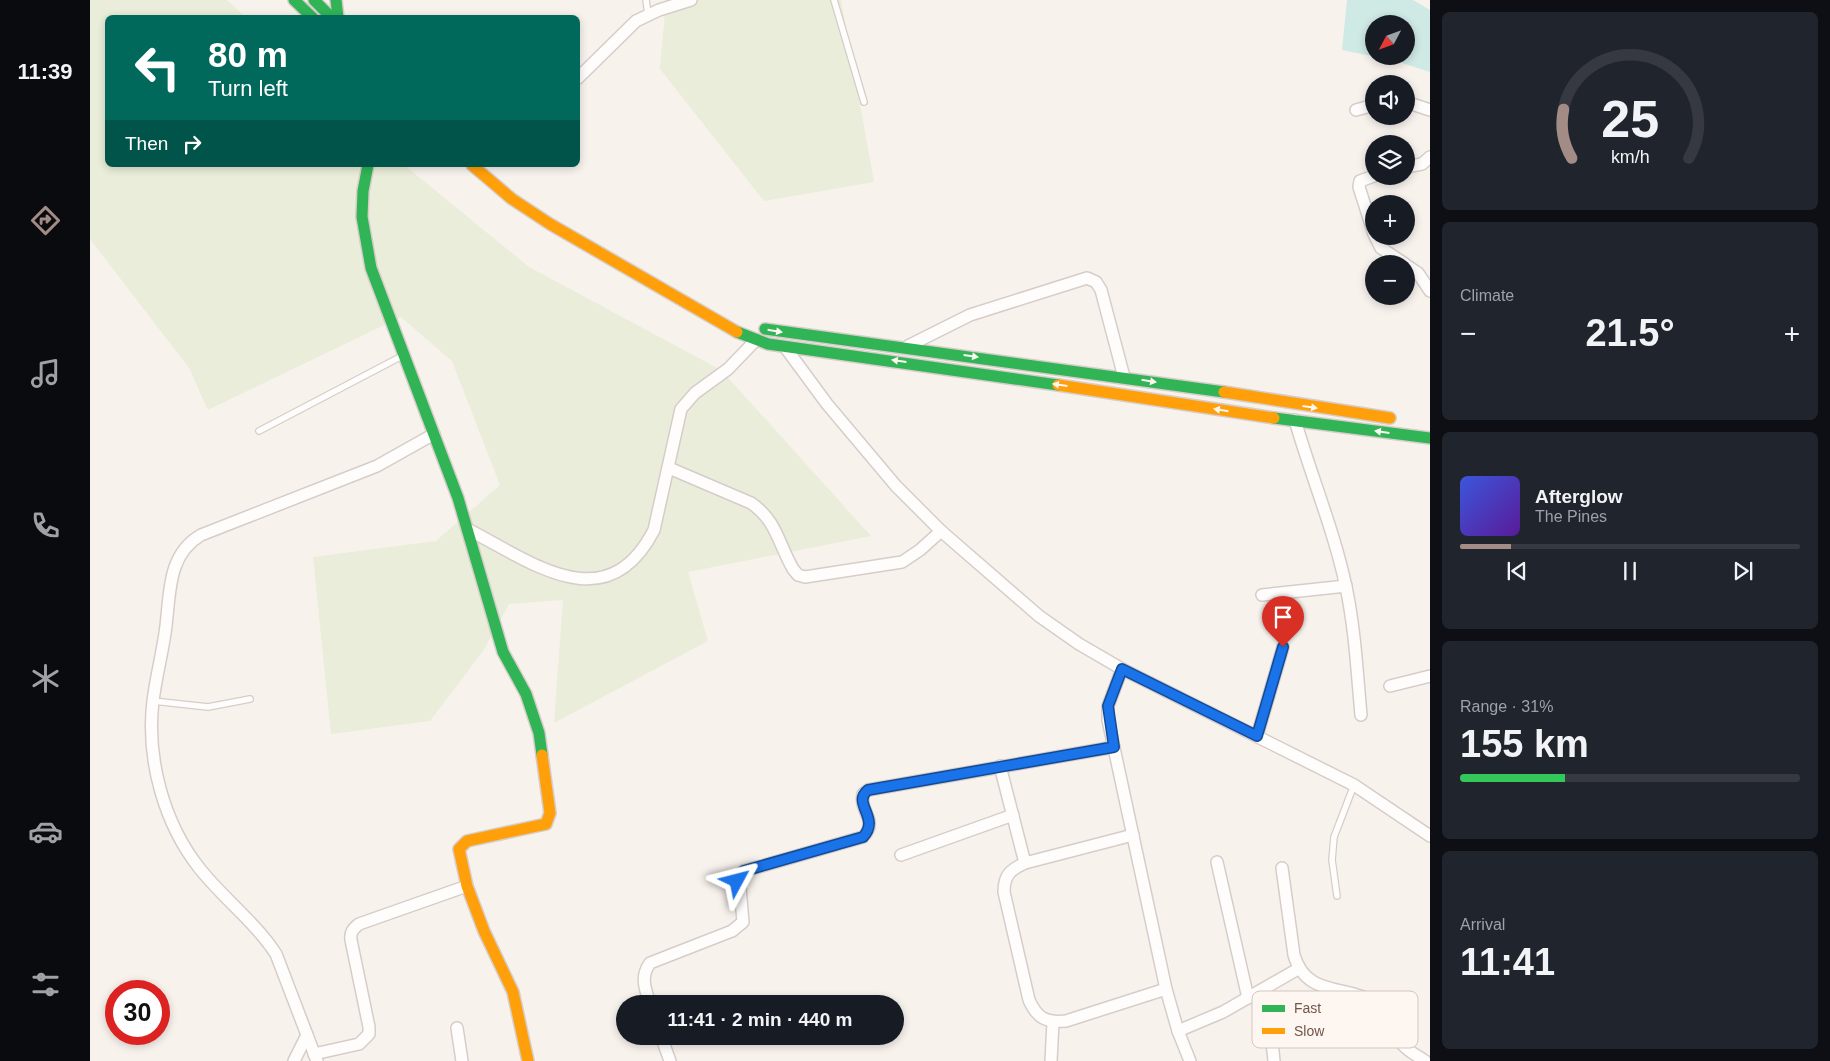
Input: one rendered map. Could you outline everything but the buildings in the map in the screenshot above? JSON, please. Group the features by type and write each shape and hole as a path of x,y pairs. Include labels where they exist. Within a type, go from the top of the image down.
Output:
{"main road":[{"path":"294,0 310,15"},
{"path":"314,0 329,15"},
{"path":"336,0 338,15"},
{"path":"367,167 362,188 360,214 364,238 385,309 469,530 503,652 526,694 535,720 550,813 546,824 517,829 462,844 458,854 467,886 484,931 513,992 528,1061"},
{"path":"474,167 512,199 550,224 755,341 785,347 883,358 1295,420 1430,438"},
{"path":"758,326 784,332 906,346 1124,377 1401,420"}],"street":[{"path":"580,76 624,32 648,14 691,0"},
{"path":"1415,105 1430,110"},
{"path":"1356,110 1365,108"},
{"path":"1415,166 1422,164 1430,157"},
{"path":"1365,178 1360,181 1360,187 1365,204"},
{"path":"1379,245 1392,255"},
{"path":"1415,271 1430,291"},
{"path":"906,346 970,315 1087,278 1096,282 1101,290 1124,377"},
{"path":"469,530 550,572 566,578 585,580 602,577 619,570 634,560 644,548 654,530 681,409 686,401 728,369 755,341"},
{"path":"785,347 870,458 941,531 1039,616 1079,644 1122,669 1354,785 1430,836"},
{"path":"1295,420 1325,508 1346,586 1353,623 1361,715"},
{"path":"434,434 377,466 192,540 183,549 173,566 165,637 153,701 151,730 162,795 176,832 201,870 266,938 276,954 315,1057 359,1044 369,1034 350,933 354,928 359,924 467,886"},
{"path":"669,468 751,503 760,509 772,522 793,569 805,577 902,562 920,550 941,531"},
{"path":"1262,595 1346,586"},
{"path":"1257,736 1283,647"},
{"path":"1122,669 1108,706 1114,747 1166,989 1187,1060"},
{"path":"1390,686 1430,676"},
{"path":"647,995 643,972 650,963 732,930 743,922 737,881 738,875 744,871 863,837 869,831 870,823 862,800 863,794 868,790 1114,747"},
{"path":"1000,766 1025,863"},
{"path":"901,855 1013,815"},
{"path":"1133,835 1025,863 1011,870 1006,876 1004,892 1029,1000 1034,1011 1043,1020 1053,1022 1066,1021 1166,989"},
{"path":"1217,862 1248,998"},
{"path":"1282,868 1294,955 1298,969 1307,979 1341,991"},
{"path":"1260,991 1298,969"},
{"path":"1178,1031 1223,1012 1252,996"},
{"path":"1051,1061 1053,1022"},
{"path":"457,1028 462,1061"},
{"path":"294,1061 307,1035"},
{"path":"664,1045 670,1061"},
{"path":"1273,1048 1274,1061"},
{"path":"1408,1048 1425,1061"}],"lane":[{"path":"646,0 648,14"},
{"path":"834,0 864,102"},
{"path":"259,431 404,355"},
{"path":"153,701 208,707 250,700"},
{"path":"1336,896 1332,860 1334,837 1354,785"}],"green space":[{"path":"90,0 227,0 243,15 105,15 105,167 406,167 529,267 721,370 871,536 688,572 708,641 554,723 563,600 509,604 483,651 430,721 331,734 313,557 436,541 500,485 452,361 401,317 208,410 189,368 90,239"},
{"path":"666,0 841,0 874,182 764,201 660,69"}],"water":[{"path":"1347,0 1413,0 1430,10 1430,72 1408,65 1415,65 1415,15 1365,15 1365,55 1342,50"}],"traffic: fast":[{"path":"294,0 310,15"},
{"path":"314,0 329,15"},
{"path":"336,0 338,15"},
{"path":"368,167 363,191 362,217 371,268 458,498 503,652 526,694 539,733 542,755"},
{"path":"765,329 1224,392"},
{"path":"737,332 768,344 1058,385"},
{"path":"1274,418 1430,438"}],"traffic: slow":[{"path":"474,167 512,199 550,224 737,332"},
{"path":"1058,385 1274,418"},
{"path":"1224,392 1390,418"},
{"path":"528,1061 513,992 484,931 467,886 459,849 467,841 546,824 550,813 542,755"}],"route":[{"path":"737,881 738,875 744,871 863,837 869,831 870,823 862,800 863,794 868,790 1042,758 1114,747 1108,720 1108,706 1122,669 1257,736 1283,647"}]}
